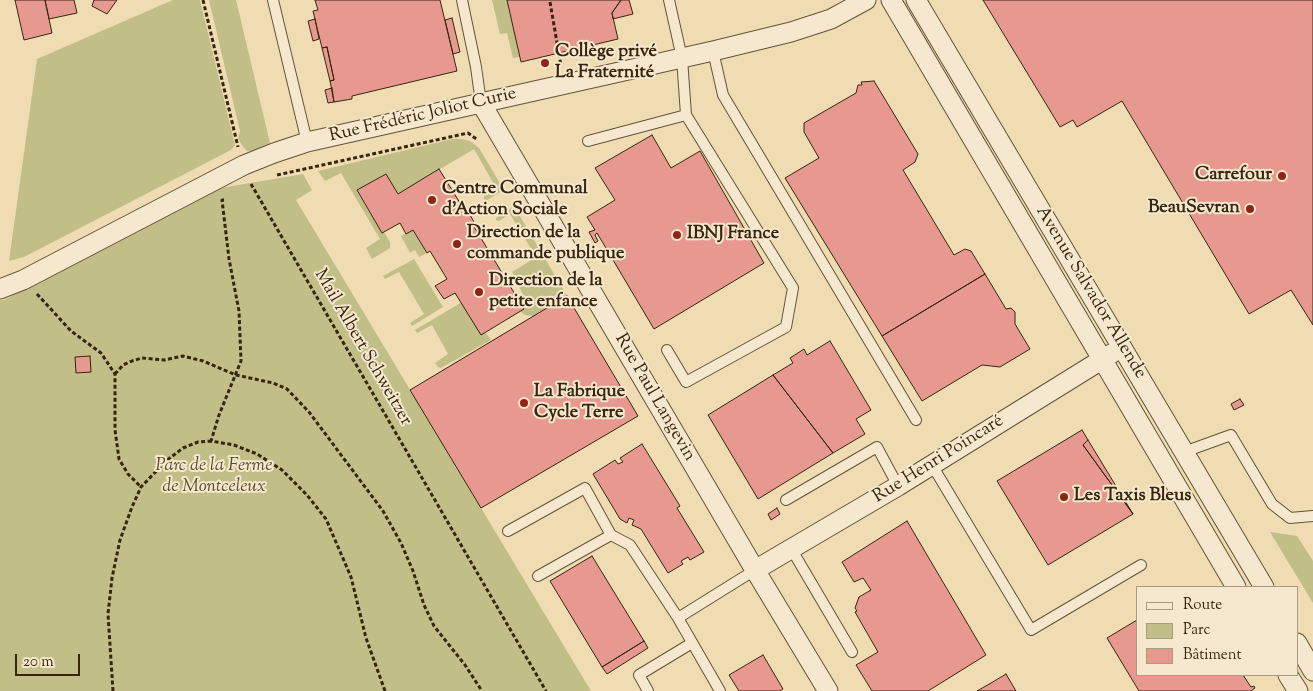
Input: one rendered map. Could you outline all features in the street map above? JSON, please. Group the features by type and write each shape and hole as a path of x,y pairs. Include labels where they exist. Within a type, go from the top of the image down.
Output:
{"street":[{"name":"Rue Frédéric Joliot Curie","path":"0,289 23,280 244,165 274,153 307,142 792,32 831,19 866,0"},
{"name":"Avenue Salvador Allende","path":"891,0 1235,586"},
{"name":"Avenue Salvador Allende","path":"916,0 1263,586"},
{"name":"Rue Paul Langevin","path":"481,103 828,691"},
{"name":"Rue Henri Poincaré","path":"755,570 898,486 1122,347"},
{"path":"1298,645 1313,671"},
{"path":"1289,676 1298,691"}],"lane":[{"path":"273,0 307,142"},
{"path":"462,0 476,67 481,103"},
{"path":"667,350 686,382 786,327 793,288 686,115 682,58 669,0"},
{"path":"713,51 723,95 916,420"},
{"path":"588,141 686,115"},
{"path":"1184,452 1232,435 1272,504 1290,518 1313,516"},
{"path":"786,500 877,447 898,486"},
{"path":"932,465 1031,630 1141,565"},
{"path":"508,530 585,488 611,535 630,545 678,618 720,691"},
{"path":"538,576 611,535"},
{"path":"792,550 852,652"},
{"path":"678,618 755,570"},
{"path":"648,691 639,675 692,643"}],"path":[{"name":"Mail Albert Schweitzer","path":"203,0 239,151 251,186 546,691"},
{"path":"244,189 251,186"},
{"path":"211,440 241,361 239,311 229,259 222,200 230,197"},
{"path":"44,300 71,331 101,353 115,374 115,430 119,459 128,474 141,487"},
{"path":"115,374 132,360 142,358 164,360 183,356 203,361 236,375 287,389 315,420 383,511 401,543 413,571 424,605 434,626 465,665 482,691"},
{"path":"113,691 108,614 112,578 120,540 132,506 141,487 166,461 183,448 198,442 211,440 234,445 257,454 282,470 307,495 326,519 351,577 366,638 385,691"}],"green space":[{"path":"173,0 200,0 235,145 231,150 24,257 9,261 37,59"},
{"path":"209,0 236,0 270,143 253,151 247,151 238,138 240,131"},
{"path":"492,0 519,0 531,54 513,58 507,33 500,34"},
{"path":"452,139 470,141 479,148 504,190 484,200 484,196 496,188 474,149 398,194 385,174 357,191 382,233 384,232 390,242 390,248 372,259 366,248 380,239 341,173 325,181 318,171"},
{"name":"Parc de la Ferme de Montceleux","path":"303,174 312,190 296,200 591,691 0,691 0,300 4,300 221,188"},
{"path":"514,206 567,296 534,316 525,315 520,311 527,307 527,303 512,272 536,257 510,214 499,221 496,220 496,218"},
{"path":"413,230 427,253 419,257 415,250 410,253 401,236"},
{"path":"414,259 443,307 412,326 410,323 424,314 399,272 385,279 383,276"},
{"path":"462,302 491,340 441,368 438,367 435,363 448,354 432,325 417,333 415,330"},
{"path":"1270,532 1297,536 1313,561 1313,603"}],"building":[{"path":"15,0 45,0 52,33 24,40"},
{"path":"45,0 74,0 77,13 49,19"},
{"path":"94,0 117,0 107,14 92,6"},
{"path":"315,0 440,0 457,71 334,102 330,81 334,80 327,47 322,48 313,11 318,10"},
{"path":"507,0 621,0 612,13 618,39 521,62"},
{"path":"621,0 629,0 633,14 613,19 612,13"},
{"name":"BeauSevran","path":"983,0 1313,0 1313,325 1291,290 1249,314 1122,101 1077,127 1073,120 1060,127"},
{"path":"452,18 460,52 453,54 445,20"},
{"path":"315,19 319,39 313,41 308,21"},
{"path":"327,47 334,80 330,81 322,48"},
{"path":"874,81 918,154 915,162 903,170 954,255 965,249 971,251 985,274 882,336 785,178 819,158 804,132 804,123 856,93 858,85 862,85 861,82"},
{"path":"332,88 334,102 328,103 325,90"},
{"path":"652,135 671,168 700,151 764,263 654,329 597,233 595,235 598,241 595,243 589,232 595,230 587,217 615,200 595,168"},
{"path":"439,169 465,211 467,209 475,224 473,225 524,309 481,335 455,293 444,299 435,286 447,279 430,251 427,253 413,230 406,234 400,223 382,233 357,190 386,174 398,194"},
{"path":"985,274 1006,309 1011,308 1015,312 1015,324 1030,349 1000,367 982,365 922,401 882,336"},
{"name":"La Fabrique Cycle Terre","path":"567,296 638,416 481,508 410,390"},
{"path":"830,341 871,410 856,419 865,434 833,453 773,375 793,363 790,358 804,349 807,355"},
{"path":"90,356 91,372 76,373 75,357"},
{"path":"773,375 833,453 758,499 708,415"},
{"path":"1240,399 1244,405 1234,410 1231,404"},
{"name":"Les Taxis Bleus","path":"1082,430 1088,440 1083,445 1133,514 1048,565 997,481"},
{"path":"1088,440 1133,514 1083,445"},
{"path":"642,444 680,506 677,508 704,552 690,560 688,557 681,561 683,564 668,573 641,529 632,525 634,520 629,518 627,523 620,519 593,474 615,460 618,464 623,462 620,458"},
{"path":"777,508 780,514 771,520 768,514"},
{"path":"907,521 986,655 928,691 872,691 856,665 878,652 855,612 857,611 855,608 859,597 871,590 863,578 854,582 842,562"},
{"path":"592,556 644,641 602,667 550,581"},
{"path":"1136,621 1136,676 1244,676 1251,687 1254,686 1255,688 1251,691 1139,691 1107,638"},
{"path":"644,641 648,648 607,674 602,667"},
{"path":"763,655 783,689 780,691 739,691 729,675"},
{"path":"1006,674 1016,691 977,691 991,683"}],"place":[{"name":"Collège privé La Fraternité","path":"545,63"},
{"name":"Carrefour","path":"1282,176"},
{"name":"Centre Communal d'Action Sociale","path":"432,200"},
{"name":"BeauSevran","path":"1250,209"},
{"name":"IBNJ France","path":"677,235"},
{"name":"Direction de la commande publique","path":"457,244"},
{"name":"Direction de la petite enfance","path":"479,292"},
{"name":"La Fabrique Cycle Terre","path":"524,403"},
{"name":"Les Taxis Bleus","path":"1064,497"}]}
